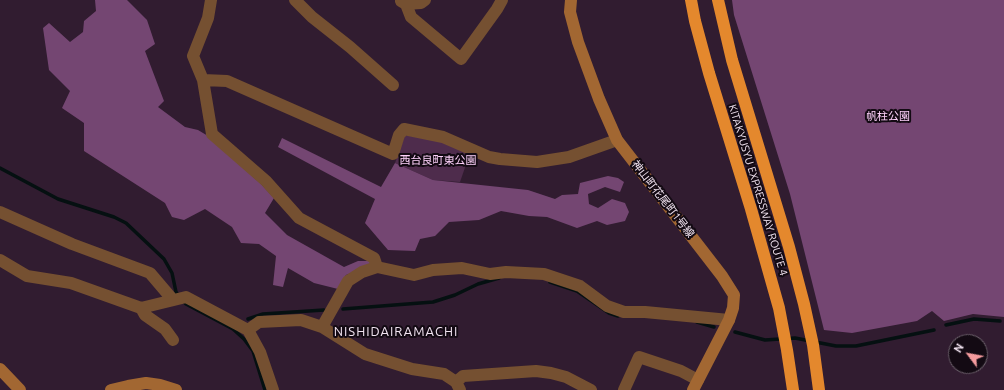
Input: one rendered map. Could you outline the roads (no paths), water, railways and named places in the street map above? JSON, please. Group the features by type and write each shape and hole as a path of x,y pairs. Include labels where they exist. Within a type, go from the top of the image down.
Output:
{"highway":[{"name":"KITAKYUSYU EXPRESSWAY ROUTE 4","path":"691,0 695,22 709,73 751,208 779,308 793,390"},
{"name":"KITAKYUSYU EXPRESSWAY ROUTE 4","path":"718,0 732,60 789,247 804,304 813,345 819,390"}],"street":[{"path":"211,0 208,18 193,56 203,80 212,134 266,181 299,218 374,258 377,266"},
{"path":"295,0 312,17 350,47 393,85"},
{"path":"403,2 421,3 425,0"},
{"path":"403,2 411,17 461,59 502,0"},
{"name":"神山町花尾町1号線","path":"571,0 570,12 578,42 599,99 617,140 722,276 734,296 733,308 729,320 696,385"},
{"path":"203,80 227,81 393,154 399,135 404,129 443,136 489,157 500,160 537,162 569,158 617,140"},
{"path":"0,212 72,244 150,273 178,299 248,330 260,352 273,390"},
{"path":"0,260 27,276 71,283 141,308 178,299"},
{"path":"322,327 348,281 362,272 377,266 414,275 433,270 462,268 490,274 506,272 544,274 580,286 607,306 624,312 645,312 729,320"},
{"path":"141,308 145,315 165,329 173,340"},
{"path":"248,330 259,322 301,320 322,327 365,354 412,369 444,374 458,386 463,376 536,372 550,373 566,377 591,390"},
{"path":"624,390 639,356 681,371 696,385"},
{"path":"0,369 20,390"},
{"path":"111,390 146,383 160,385 176,390"}],"waterway":[{"path":"0,168 58,199 114,217 126,223 164,259 172,273 176,292 179,296"},
{"path":"343,309 433,302 455,295 478,284 499,278"},
{"path":"550,282 577,291 609,313 618,316"},
{"path":"183,301 233,329 244,339 253,351 265,390"},
{"path":"248,319 263,314 324,310"},
{"path":"946,325 974,319 1000,321"},
{"path":"697,322 714,327"},
{"path":"735,332 765,340 795,338 836,346 856,346 934,330"}],"district":[{"name":"NISHIDAIRAMACHI","path":"396,332"}],"park label":[{"name":"帆柱公園","path":"888,116"},
{"name":"西台良町東公園","path":"438,160"}]}
